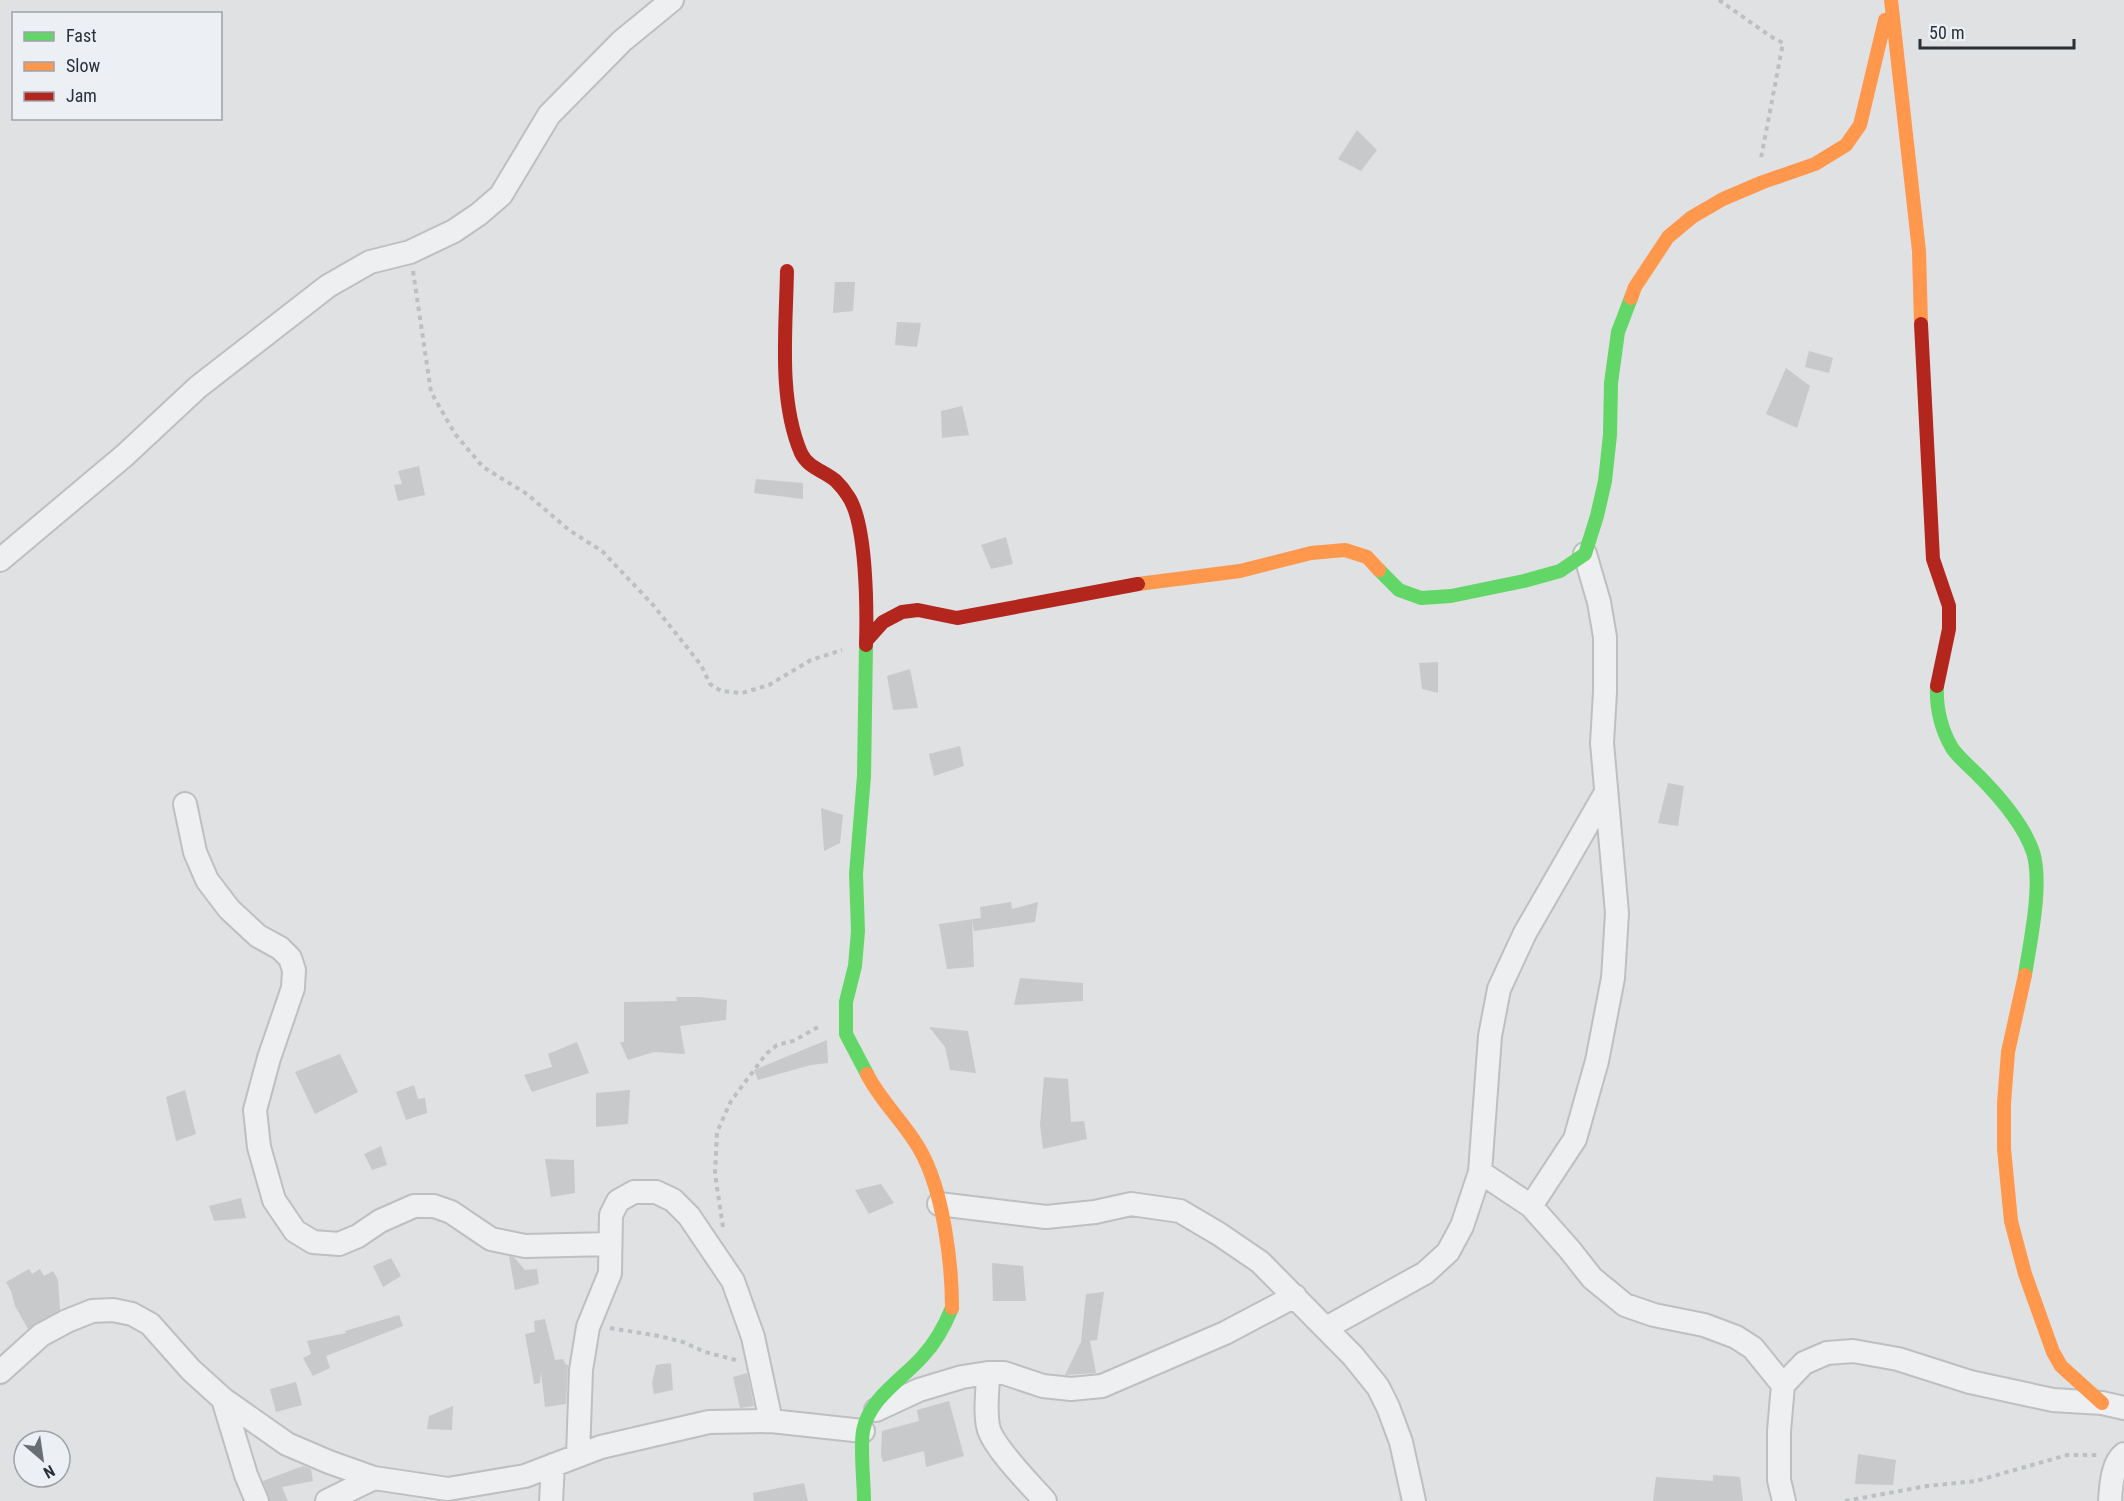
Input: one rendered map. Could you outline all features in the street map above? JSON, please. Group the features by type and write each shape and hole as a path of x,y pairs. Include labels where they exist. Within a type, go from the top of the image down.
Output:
{"street":[{"path":"0,560 124,456 198,387 328,286 370,262 410,252 453,231 479,214 501,195 549,115 622,41 672,0"},
{"path":"1531,1206 1575,1138 1597,1061 1613,978 1617,913 1602,743 1605,637 1599,602 1585,554 1605,481 1610,435 1611,383 1618,332 1635,286 1668,237 1692,217 1755,184 1815,164 1846,145 1860,125 1890,2"},
{"path":"1890,2 1919,251 1934,559 1949,606 1948,628 1937,681 1936,702 1943,728 1953,749 1996,793 2024,832 2033,853 2036,872 2031,938 2024,985 2008,1052 2004,1103 2004,1149 2011,1221 2025,1274 2053,1352 2061,1366 2113,1406"},
{"path":"787,271 785,387 791,417 801,453 807,463 836,481 849,496 856,513 863,554 866,641 864,776 856,874 858,931 855,966 846,1002 846,1034 874,1090 919,1148 932,1174 952,1275 952,1309 941,1332 923,1356 893,1384 867,1422 864,1501"},
{"path":"866,641 883,622 902,612 918,610 957,618 978,615 1126,585 1240,571 1311,553 1345,550 1367,557 1399,590 1422,598 1451,596 1524,581 1560,571 1585,554"},
{"path":"1326,1328 1425,1273 1448,1252 1462,1226 1480,1172 1490,1036 1499,989 1525,933 1605,795"},
{"path":"185,804 195,852 207,880 229,909 258,936 280,948 290,958 294,970 293,988 269,1058 255,1110 260,1148 274,1200 295,1231 313,1242 339,1244 357,1236 380,1221 414,1206 434,1206 451,1212 491,1239 525,1246 610,1244"},
{"path":"1480,1172 1531,1206 1592,1278 1624,1305 1654,1315 1704,1325 1736,1337 1753,1348 1783,1385"},
{"path":"578,1456 581,1370 588,1327 610,1273 611,1215 618,1201 634,1192 656,1192 673,1200 689,1216 733,1281 753,1337 771,1421"},
{"path":"939,1204 1046,1217 1095,1212 1131,1204 1180,1211 1260,1262 1353,1356 1378,1387 1401,1442 1414,1501"},
{"path":"0,1372 41,1335 67,1321 92,1311 113,1310 132,1314 150,1324 191,1370 223,1399 287,1443 329,1462 374,1478 448,1489 525,1476 601,1447 709,1422 867,1422 919,1390 962,1377 1004,1373 1043,1386 1071,1389 1102,1386 1225,1333 1295,1296"},
{"path":"1784,1501 1779,1480 1779,1431 1783,1385 1804,1363 1827,1353 1853,1351 1898,1359 1970,1382 2054,1400 2113,1406"},
{"path":"988,1373 990,1431 1012,1463 1045,1501"},
{"path":"223,1399 246,1475 257,1501"},
{"path":"2110,1501 2112,1483 2122,1455"},
{"path":"551,1501 553,1465"},
{"path":"336,1499 374,1478"}],"path":[{"path":"1719,0 1783,43 1755,184"},
{"path":"410,252 431,392 455,434 483,467 527,494 569,530 602,551 654,606 701,665 710,684 722,691 742,693 769,685 811,660 866,641"},
{"path":"725,1236 715,1174 717,1132 731,1101 766,1054 777,1045 793,1041 822,1025"},
{"path":"588,1327 628,1330 660,1336 683,1342 705,1352 760,1365"},
{"path":"1845,1501 1927,1486 1976,1481 2067,1455 2122,1455"}],"building":[{"path":"1357,130 1377,150 1361,171 1338,159"},
{"path":"835,282 855,282 853,311 833,313"},
{"path":"897,322 921,323 917,347 895,345"},
{"path":"1809,351 1833,358 1829,373 1805,367"},
{"path":"1786,368 1810,386 1797,428 1766,414"},
{"path":"962,406 969,435 942,438 941,411"},
{"path":"419,466 425,495 398,501 394,485 402,484 398,471"},
{"path":"756,479 803,483 803,499 754,493"},
{"path":"1006,537 1013,564 991,569 981,545"},
{"path":"1438,662 1438,693 1422,689 1419,663"},
{"path":"910,669 918,708 893,710 887,676"},
{"path":"960,746 964,766 934,776 929,754"},
{"path":"1668,783 1684,786 1678,826 1658,823"},
{"path":"821,808 843,815 840,843 824,851"},
{"path":"1011,902 1012,909 1038,902 1035,922 974,931 972,920 974,967 947,969 939,924 981,918 980,907"},
{"path":"1020,978 1083,983 1083,1001 1014,1005"},
{"path":"676,997 727,1000 726,1020 680,1026 685,1054 654,1052 628,1060 620,1042 624,1042 624,1002 677,1001"},
{"path":"929,1027 968,1031 976,1073 950,1070 945,1047"},
{"path":"827,1040 828,1063 811,1065 758,1080 754,1070"},
{"path":"577,1042 589,1073 532,1092 524,1075 552,1067 548,1054"},
{"path":"340,1054 358,1092 315,1114 295,1072"},
{"path":"1044,1077 1068,1079 1071,1122 1084,1121 1087,1139 1043,1149 1040,1125"},
{"path":"414,1085 418,1099 425,1098 427,1113 406,1120 396,1092"},
{"path":"185,1090 196,1134 176,1141 166,1097"},
{"path":"630,1090 628,1124 596,1127 596,1093"},
{"path":"381,1146 387,1165 372,1170 364,1154"},
{"path":"545,1159 574,1160 575,1193 551,1197"},
{"path":"881,1184 894,1203 869,1214 855,1190"},
{"path":"241,1198 246,1218 214,1221 209,1206"},
{"path":"509,1256 514,1257 525,1270 537,1269 539,1284 515,1290"},
{"path":"391,1258 401,1276 383,1287 373,1266"},
{"path":"992,1263 1023,1266 1026,1301 993,1301"},
{"path":"29,1269 32,1274 40,1269 44,1276 53,1271 58,1280 60,1310 28,1329 15,1306 6,1282"},
{"path":"1104,1292 1097,1340 1090,1341 1096,1373 1065,1375 1081,1342 1086,1294"},
{"path":"399,1315 403,1326 326,1356 330,1368 313,1376 303,1358 311,1354 307,1341 346,1333 345,1331"},
{"path":"545,1319 555,1360 563,1359 568,1365 566,1404 545,1407 541,1372 540,1383 534,1384 525,1334 535,1332 534,1321"},
{"path":"671,1363 673,1390 654,1394 652,1383 656,1365"},
{"path":"747,1373 754,1406 740,1408 733,1377"},
{"path":"296,1382 302,1405 276,1412 270,1389"},
{"path":"949,1401 964,1456 926,1467 924,1451 883,1462 882,1431 919,1421 917,1410"},
{"path":"453,1406 452,1430 427,1429 429,1416"},
{"path":"1858,1454 1896,1460 1893,1485 1855,1484"},
{"path":"303,1466 311,1469 313,1481 282,1487 288,1501 270,1501 263,1481"},
{"path":"1713,1475 1740,1477 1743,1501 1653,1501 1656,1477 1713,1481"},
{"path":"804,1483 808,1501 754,1501 753,1493"}],"traffic: fast":[{"path":"1379,570 1399,590 1421,598 1451,596 1560,571 1585,554 1605,481 1610,435 1611,383 1618,332 1631,298"},
{"path":"866,645 864,776 856,874 858,931 855,966 846,1002 846,1034 867,1074"},
{"path":"1937,686 1940,718 1952,748 2010,810 2033,852 2036,865 2036,896 2025,975"},
{"path":"864,1501 862,1447 866,1419 879,1399 932,1345 952,1308"}],"traffic: slow":[{"path":"1891,0 1919,251 1921,324"},
{"path":"1631,298 1635,287 1668,237 1692,217 1723,199 1815,164 1846,145 1860,125 1885,20"},
{"path":"1138,584 1240,571 1311,553 1345,550 1367,557 1379,570"},
{"path":"2025,975 2008,1052 2004,1103 2004,1149 2011,1221 2025,1274 2053,1352 2061,1366 2102,1403"},
{"path":"867,1074 879,1094 914,1140 935,1185 948,1248 952,1308"}],"traffic: jam":[{"path":"787,271 785,364 789,410 804,458 812,466 836,481 847,494 854,509 859,526 864,568 866,645"},
{"path":"1921,324 1933,559 1949,606 1949,629 1937,686"},
{"path":"866,641 883,622 902,612 918,610 957,618 1138,584"}]}
